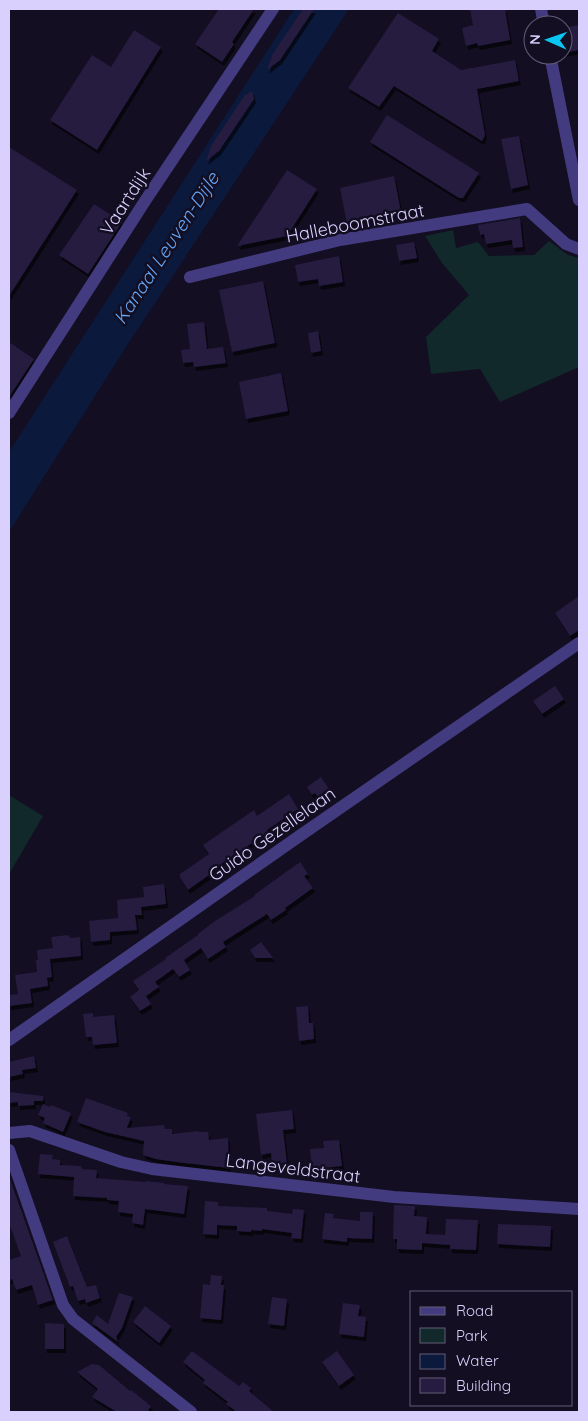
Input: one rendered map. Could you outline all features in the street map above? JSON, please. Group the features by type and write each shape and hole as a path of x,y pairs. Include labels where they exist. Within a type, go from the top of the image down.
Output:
{"street":[{"name":"Vaartdijk","path":"9,414 145,201 273,9"},
{"path":"552,65 579,200"},
{"name":"Halleboomstraat","path":"190,276 340,240 527,209 566,244 579,249"},
{"name":"Guido Gezellelaan","path":"9,1040 579,643"},
{"name":"Langeveldstraat","path":"9,1133 30,1131 121,1162 152,1169 394,1197 579,1210"},
{"path":"9,1150 63,1305 73,1319 191,1412"}],"green space":[{"path":"453,230 456,248 478,242 489,256 534,255 549,241 568,255 579,258 579,367 500,402 480,369 431,374 426,337 469,295 442,263 425,236"},
{"path":"9,795 43,816 9,874"}],"water":[{"name":"Kanaal Leuven-Dijle","path":"294,9 349,9 126,347 9,532 9,452"}],"building":[{"path":"219,9 254,9 232,42 234,44 222,62 195,44"},
{"path":"303,9 314,9 280,60 267,70 272,55"},
{"path":"470,9 505,9 510,40 478,46 477,43 466,46 462,28 473,25"},
{"path":"398,13 439,39 432,51 461,70 515,60 519,81 477,89 485,135 482,141 394,86 379,107 348,88"},
{"path":"579,25 579,50 573,51 573,26"},
{"path":"134,30 161,47 97,150 50,120 92,55 111,67"},
{"path":"252,91 254,99 219,151 206,161 211,146 245,95"},
{"path":"387,115 479,173 463,198 459,198 370,142"},
{"path":"519,136 528,185 511,189 501,139"},
{"path":"9,147 77,190 9,296"},
{"path":"287,170 317,189 287,236 237,246"},
{"path":"394,176 401,212 347,224 340,188"},
{"path":"94,204 122,222 88,274 59,255"},
{"path":"520,218 523,247 513,248 512,240 486,244 484,234 480,235 478,225"},
{"path":"414,242 417,258 399,261 396,245"},
{"path":"339,256 343,282 319,286 318,279 298,282 295,265"},
{"path":"263,281 275,343 232,352 219,290"},
{"path":"204,322 207,349 223,347 226,363 194,367 193,362 183,363 181,350 190,349 187,324"},
{"path":"318,331 321,351 311,353 308,333"},
{"path":"9,342 34,359 9,397"},
{"path":"281,373 288,411 246,419 239,382"},
{"path":"579,596 579,630 570,636 555,613"},
{"path":"555,686 564,699 542,714 533,701"},
{"path":"321,777 331,792 320,800 315,793 312,795 307,787"},
{"path":"289,794 298,809 208,873 209,875 188,890 180,874 209,854 203,845 254,810 257,816"},
{"path":"300,862 308,874 304,876 313,888 271,920 267,914 223,942 226,947 208,959 201,948 184,960 190,970 179,977 173,969 155,982 159,987 146,996 151,1004 140,1011 130,997 139,990 133,981 166,959 215,921 255,896"},
{"path":"164,884 166,904 141,907 142,915 135,915 137,930 110,932 110,940 91,942 89,921 118,918 117,900 144,897 143,887"},
{"path":"68,935 71,938 80,937 81,956 50,959 52,977 47,978 48,986 30,989 32,1003 9,1006 9,995 18,994 15,975 37,972 37,950 53,948 51,937"},
{"path":"261,942 273,958 255,958 250,950"},
{"path":"308,1006 309,1023 313,1023 314,1039 299,1041 296,1007"},
{"path":"93,1013 93,1017 114,1015 117,1043 93,1045 92,1037 86,1037 83,1014"},
{"path":"34,1056 36,1068 22,1070 23,1074 9,1077 9,1062"},
{"path":"9,1092 43,1096 43,1101 34,1101 34,1105 18,1106 18,1102 9,1103"},
{"path":"86,1098 128,1113 127,1116 131,1117 127,1128 164,1125 165,1129 172,1129 172,1134 199,1131 208,1132 209,1140 228,1138 229,1168 156,1159 143,1155 144,1141 105,1132 77,1122"},
{"path":"43,1104 71,1113 63,1132 43,1123 45,1118 38,1115"},
{"path":"292,1110 294,1129 283,1130 287,1163 282,1163 283,1167 273,1169 271,1153 261,1155 256,1114"},
{"path":"339,1140 342,1166 312,1169 310,1149 324,1148 323,1141"},
{"path":"40,1154 53,1155 52,1159 60,1160 60,1165 81,1166 82,1169 97,1170 96,1178 188,1186 184,1214 145,1209 143,1225 132,1223 133,1214 118,1212 119,1201 107,1200 107,1198 73,1196 74,1177 38,1174"},
{"path":"9,1176 53,1300 38,1305 32,1285 16,1290 12,1279 9,1280 9,1260 21,1256 9,1223"},
{"path":"205,1201 218,1202 218,1206 267,1208 267,1211 292,1214 293,1209 304,1210 301,1239 291,1238 292,1233 262,1229 262,1231 251,1230 251,1232 237,1231 237,1226 217,1225 217,1235 203,1234"},
{"path":"394,1205 415,1206 414,1216 427,1217 426,1234 445,1235 446,1219 478,1220 476,1250 450,1249 450,1245 422,1243 422,1250 397,1249 397,1239 393,1239"},
{"path":"360,1212 373,1212 372,1239 347,1238 347,1242 322,1239 325,1213 334,1214 333,1218 360,1221"},
{"path":"498,1224 551,1226 550,1247 497,1244"},
{"path":"67,1236 87,1287 96,1285 100,1298 86,1303 85,1299 78,1301 73,1286 70,1287 53,1242"},
{"path":"211,1275 222,1276 221,1285 224,1285 221,1320 200,1318 203,1284 210,1285"},
{"path":"119,1293 133,1297 122,1328 116,1337 118,1342 92,1323 97,1315 108,1324"},
{"path":"272,1297 287,1299 284,1326 268,1324"},
{"path":"343,1303 360,1305 358,1316 366,1317 364,1337 339,1334"},
{"path":"145,1306 171,1326 159,1343 133,1322"},
{"path":"45,1323 64,1324 64,1349 45,1349"},
{"path":"192,1351 239,1386 243,1382 251,1388 249,1391 274,1412 237,1412 226,1404 228,1402 203,1383 205,1380 183,1362"},
{"path":"337,1351 354,1375 339,1386 322,1362"},
{"path":"92,1364 99,1365 151,1406 147,1412 117,1412 92,1397 98,1389 77,1372"}]}
